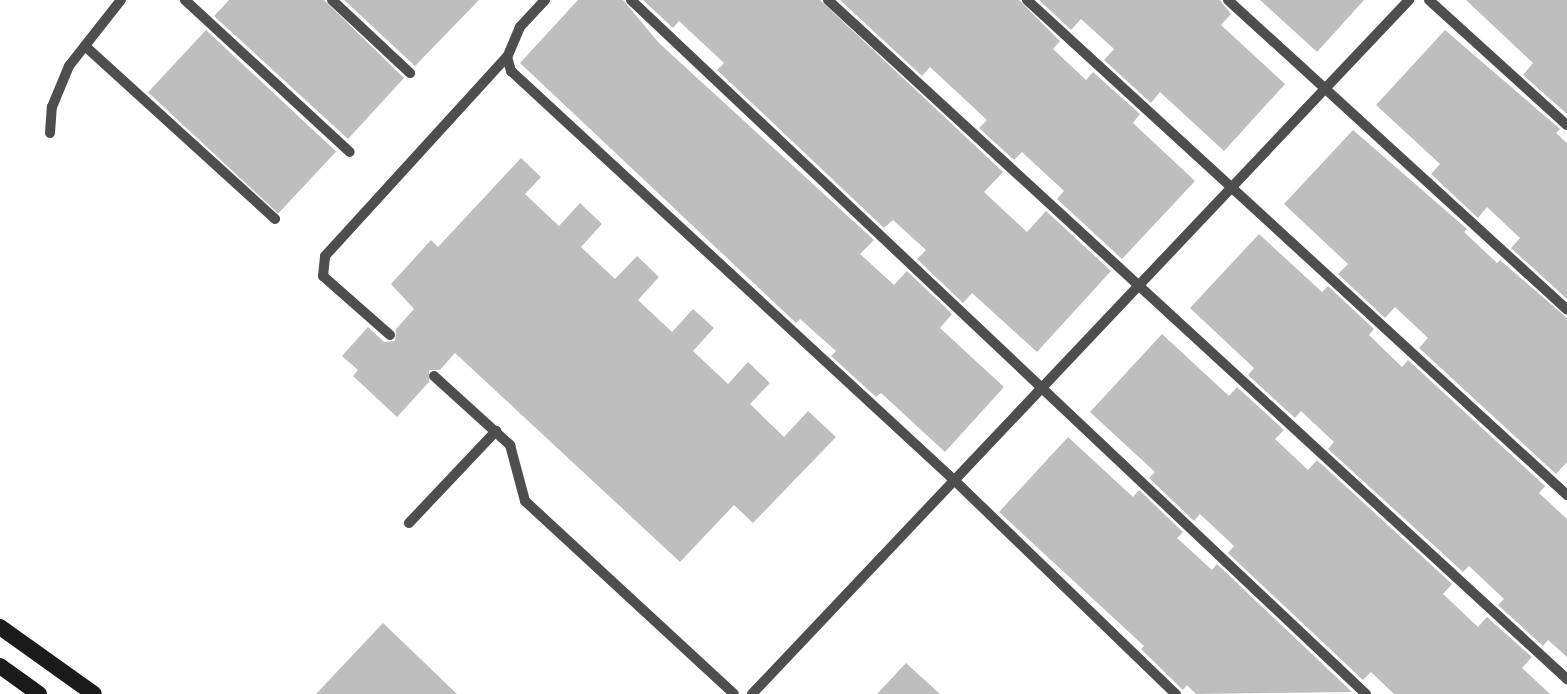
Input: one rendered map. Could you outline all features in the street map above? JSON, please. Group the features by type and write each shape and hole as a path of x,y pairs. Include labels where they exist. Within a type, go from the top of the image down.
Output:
{"main road":[{"path":"0,627 94,694"},
{"path":"0,666 39,694"}],"lane":[{"path":"50,133 52,107 69,66 121,0"},
{"path":"185,0 350,152"},
{"path":"332,0 410,73"},
{"path":"390,335 323,276 325,256 507,57 520,27 545,0"},
{"path":"631,0 1366,694"},
{"path":"828,0 1567,679"},
{"path":"1027,0 1567,495"},
{"path":"1228,0 1567,310"},
{"path":"752,694 1409,0"},
{"path":"1429,0 1567,125"},
{"path":"85,46 275,219"},
{"path":"507,57 511,71 953,479 1176,694"},
{"path":"434,376 496,431 515,457 525,501 734,694"},
{"path":"409,523 496,431"}],"building":[{"path":"229,0 324,0 404,78 348,139 214,16"},
{"path":"344,0 479,0 415,66"},
{"path":"578,0 623,0 659,43 874,240 860,254 894,285 907,271 952,314 940,328 1004,387 945,452 881,393 876,397 831,356 836,351 800,319 796,323 520,63"},
{"path":"643,0 820,0 1003,172 984,192 1027,232 1046,211 1111,271 1037,352 972,293 963,303 917,259 926,250 893,220 884,228 717,70 724,63 679,21 673,28"},
{"path":"840,0 1019,0 1060,41 1053,49 1086,80 1093,72 1140,114 1133,123 1195,181 1122,259 1057,199 1064,191 1022,152 1014,160 979,128 987,120 930,67 922,76"},
{"path":"1039,0 1220,0 1231,14 1221,25 1285,84 1224,151 1160,92 1151,103 1104,60 1114,49 1081,19 1071,30"},
{"path":"1260,0 1364,0 1317,52"},
{"path":"1466,0 1567,0 1567,114 1523,75 1533,63"},
{"path":"206,30 336,151 278,214 148,92"},
{"path":"1445,30 1560,129 1556,133 1567,143 1567,299 1511,248 1520,238 1487,207 1478,218 1431,174 1440,164 1376,105"},
{"path":"1353,130 1467,229 1464,232 1497,263 1500,260 1567,318 1567,462 1556,474 1419,348 1428,338 1395,307 1385,318 1338,274 1348,264 1284,204"},
{"path":"521,158 541,177 525,194 559,226 580,203 602,224 581,247 615,279 637,256 659,277 638,300 672,332 693,309 714,328 693,351 728,384 748,362 770,383 750,404 784,437 808,411 836,437 753,523 734,505 680,562 455,353 440,370 429,370 429,382 397,417 353,376 358,370 342,356 368,327 384,342 395,341 396,329 414,309 391,284 431,240 438,247"},
{"path":"1259,234 1322,292 1328,286 1374,329 1369,335 1402,367 1408,360 1545,486 1539,493 1567,519 1567,657 1548,640 1543,646 1498,605 1504,599 1469,566 1463,572 1328,449 1334,442 1301,411 1295,418 1248,375 1254,368 1190,308"},
{"path":"1162,334 1229,396 1237,387 1284,430 1275,439 1308,470 1317,460 1452,584 1443,594 1478,627 1487,617 1532,657 1522,668 1550,694 1394,694 1371,672 1363,680 1228,553 1234,546 1200,514 1194,521 1149,478 1155,472 1090,412"},
{"path":"1068,437 1133,497 1139,490 1183,532 1177,538 1212,570 1217,564 1352,692 1196,694 1187,685 1183,690 1141,649 1144,646 999,512"},
{"path":"383,623 457,694 316,694"},
{"path":"906,663 940,694 877,694"}]}
